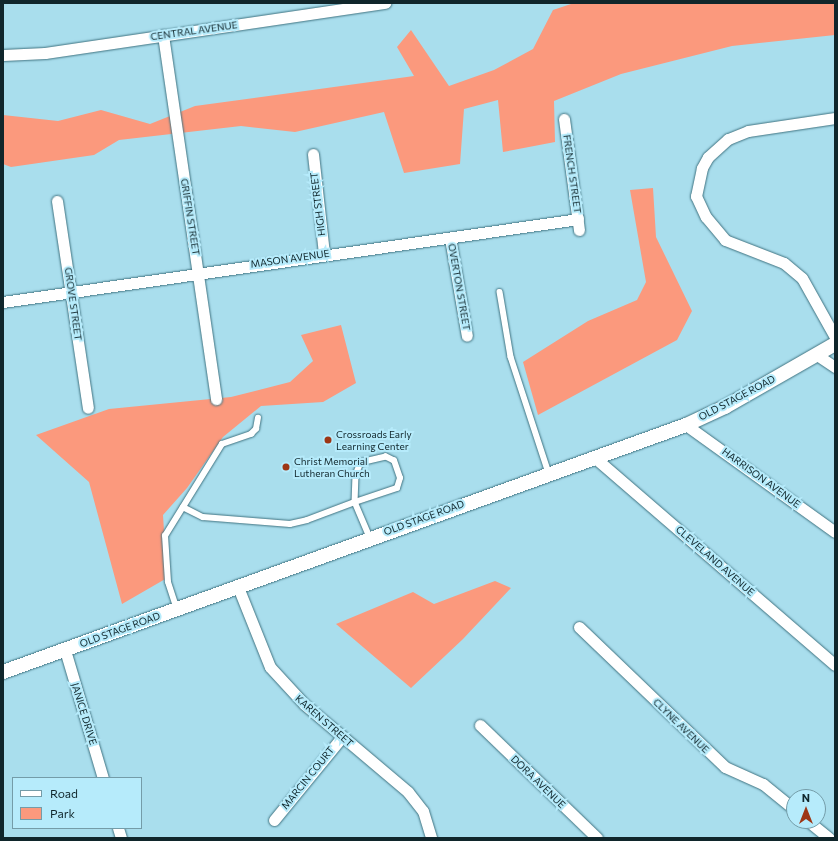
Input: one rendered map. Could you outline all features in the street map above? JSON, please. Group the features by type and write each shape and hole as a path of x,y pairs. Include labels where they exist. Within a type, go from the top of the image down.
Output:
{"street":[{"name":"CENTRAL AVENUE","path":"3,55 45,53 379,3"},
{"name":"GRIFFIN STREET","path":"163,35 216,399"},
{"path":"835,118 748,131 728,139 708,157 702,168 696,196 706,217 725,240 784,263 802,278 835,337"},
{"name":"FRENCH STREET","path":"564,119 579,225"},
{"name":"HIGH STREET","path":"313,154 324,254"},
{"name":"GROVE STREET","path":"57,201 72,292 88,408"},
{"name":"MASON AVENUE","path":"3,302 324,254 450,238 579,225"},
{"name":"OVERTON STREET","path":"450,238 467,336"},
{"name":"OLD STAGE ROAD","path":"3,672 177,610 549,473 686,425 725,407 835,344"},
{"path":"817,354 835,367"},
{"name":"HARRISON AVENUE","path":"686,425 835,532"},
{"name":"CLEVELAND AVENUE","path":"594,457 835,665"},
{"name":"KAREN STREET","path":"238,587 270,667 287,688 342,737 408,792 423,811 431,838"},
{"name":"CLYNE AVENUE","path":"579,627 725,768 763,784 786,803"},
{"name":"JANICE DRIVE","path":"65,650 103,777"},
{"name":"DORA AVENUE","path":"480,725 597,838"},
{"name":"MARCIN COURT","path":"274,820 342,737"},
{"path":"818,829 829,838"}],"lane":[{"path":"500,292 511,357 549,473"},
{"path":"177,610 168,582 165,536 222,444 251,434 256,429 258,418"},
{"path":"183,507 203,517 290,524 355,502 397,488 400,478 394,461 386,457 361,463 356,475 355,502 370,538"}],"green space":[{"path":"574,3 835,3 835,35 732,46 621,74 554,101 555,142 503,152 498,100 464,109 460,164 404,173 384,112 295,132 241,126 119,140 94,155 11,167 3,164 3,115 58,121 101,110 150,124 195,106 414,76 397,47 411,30 449,86 494,70 533,49 553,10"},
{"path":"653,188 656,237 692,311 677,340 538,415 523,362 588,321 637,300 646,282 630,190"},
{"path":"341,325 356,383 323,402 261,406 223,437 187,488 163,515 167,578 122,604 89,482 36,435 109,409 231,397 290,382 313,361 301,335"},
{"path":"495,581 511,588 463,639 411,688 336,624 413,592 434,604"}],"place":[{"name":"Crossroads Early Learning Center","path":"328,440"},
{"name":"Christ Memorial Lutheran Church","path":"286,467"}]}
